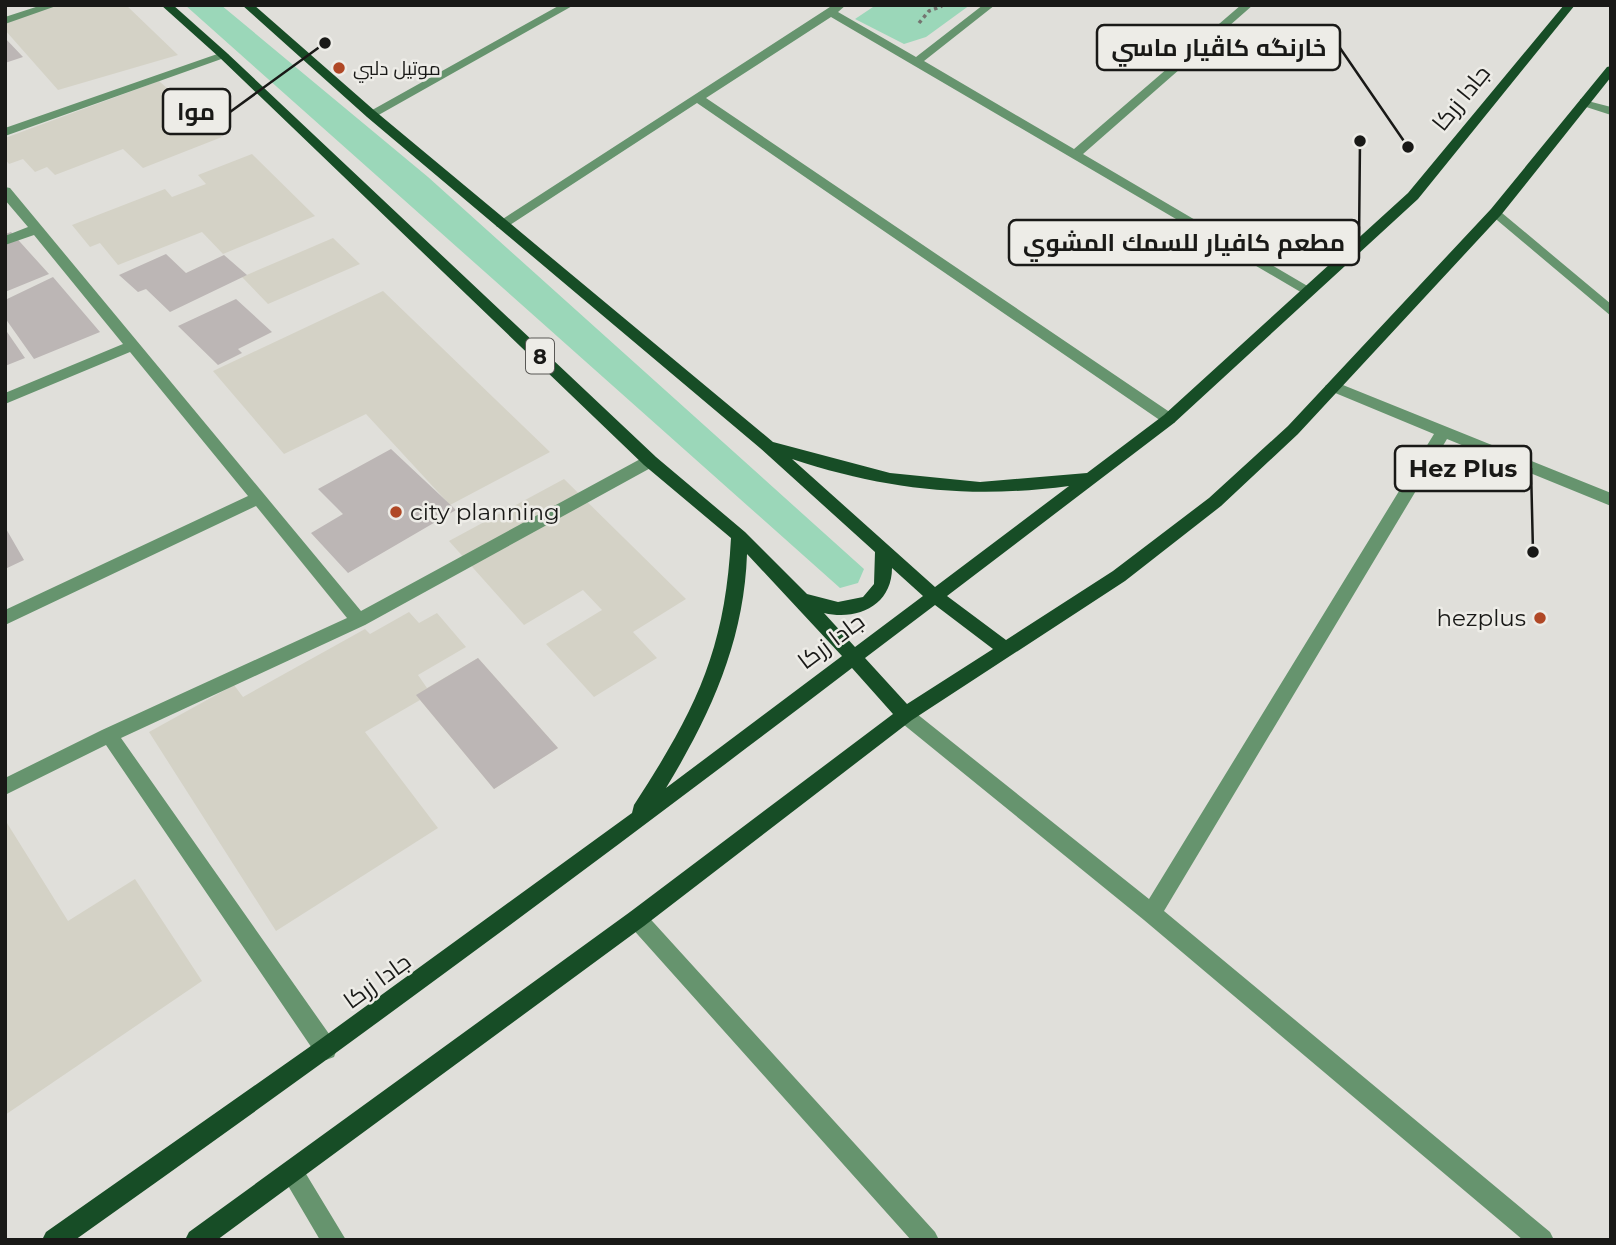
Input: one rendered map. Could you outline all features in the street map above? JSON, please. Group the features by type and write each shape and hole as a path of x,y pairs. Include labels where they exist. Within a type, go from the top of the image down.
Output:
{"main road":[{"name":"8","path":"166,5 223,55 650,461 739,536 796,593 905,715"},
{"path":"247,5 371,114 766,444 933,596 1004,648"},
{"name":"جادا زرکا","path":"54,1240 326,1049 632,824 852,655 1169,419 1413,195 1570,5"},
{"path":"197,1240 637,919 905,715 1004,648 1119,576 1178,532 1256,466 1496,212 1611,69"},
{"path":"766,444 840,469 923,484 1008,487 1090,478"},
{"path":"632,824 682,748 716,673 735,602 739,536"},
{"path":"796,593 824,609 841,610 861,605 876,594 883,582 883,550"}],"street":[{"path":"5,21 54,5"},
{"path":"541,5 553,14"},
{"path":"371,114 569,5"},
{"path":"916,62 990,5"},
{"path":"1074,155 1248,5"},
{"path":"502,224 836,8 916,62 1309,291"},
{"path":"5,132 223,55"},
{"path":"698,98 1169,419"},
{"path":"1584,102 1611,111"},
{"path":"5,191 359,620"},
{"path":"1496,212 1611,312"},
{"path":"5,241 36,229"},
{"path":"5,399 134,345"},
{"path":"1333,386 1611,500"},
{"path":"1151,913 1443,432"},
{"path":"5,788 109,736 359,620 650,461"},
{"path":"5,618 259,498"},
{"path":"905,715 1151,913 1542,1240"},
{"path":"109,736 326,1049"},
{"path":"637,919 927,1240"},
{"path":"292,1172 334,1240"}],"shaded area":[{"path":"58,5 126,5 178,55 58,90 5,30 5,22"},
{"path":"159,81 222,137 143,168 123,149 55,175 47,167 35,172 23,159 9,164 5,159 5,138"},
{"path":"252,154 315,216 223,254 202,232 118,265 100,243 90,247 72,225 165,189 172,197 206,184 198,175"},
{"path":"333,238 360,264 268,304 242,277"},
{"name":"city planning","path":"383,291 550,452 450,505 366,414 284,454 213,371"},
{"name":"city planning","path":"564,479 686,599 633,632 657,658 594,697 546,644 602,610 583,590 524,625 449,541"},
{"path":"409,612 419,623 437,613 466,647 418,675 427,688 478,658 558,748 494,789 420,700 365,732 438,828 276,931 149,732 234,685 243,697 365,629 370,634"},
{"path":"7,823 68,921 135,879 202,981 5,1115"}],"green space":[{"path":"185,5 221,5 428,177 864,569 858,583 840,588"},
{"path":"876,5 970,5 926,37 904,44 855,19"}],"building":[{"path":"5,38 23,57 5,63"},
{"path":"11,232 49,274 5,292 5,234"},
{"path":"166,254 186,273 224,255 247,275 170,312 146,289 138,292 119,275"},
{"path":"53,277 100,332 34,359 5,318 5,300"},
{"path":"236,299 272,332 238,349 242,353 218,365 178,326"},
{"path":"5,329 25,358 5,366"},
{"name":"city planning","path":"391,449 456,510 348,573 311,533 343,514 318,489"},
{"path":"5,527 24,560 5,569"},
{"path":"478,658 558,748 494,789 416,695"}],"place":[{"name":"موا","path":"325,43"},
{"name":"موتيل دلبي","path":"339,68"},
{"name":"مطعم كافيار للسمك المشوي","path":"1360,141"},
{"name":"خارنگه كاڤيار ماسي","path":"1408,147"},
{"name":"city planning","path":"396,512"},
{"name":"Hez Plus","path":"1533,552"},
{"name":"hezplus","path":"1540,618"}]}
